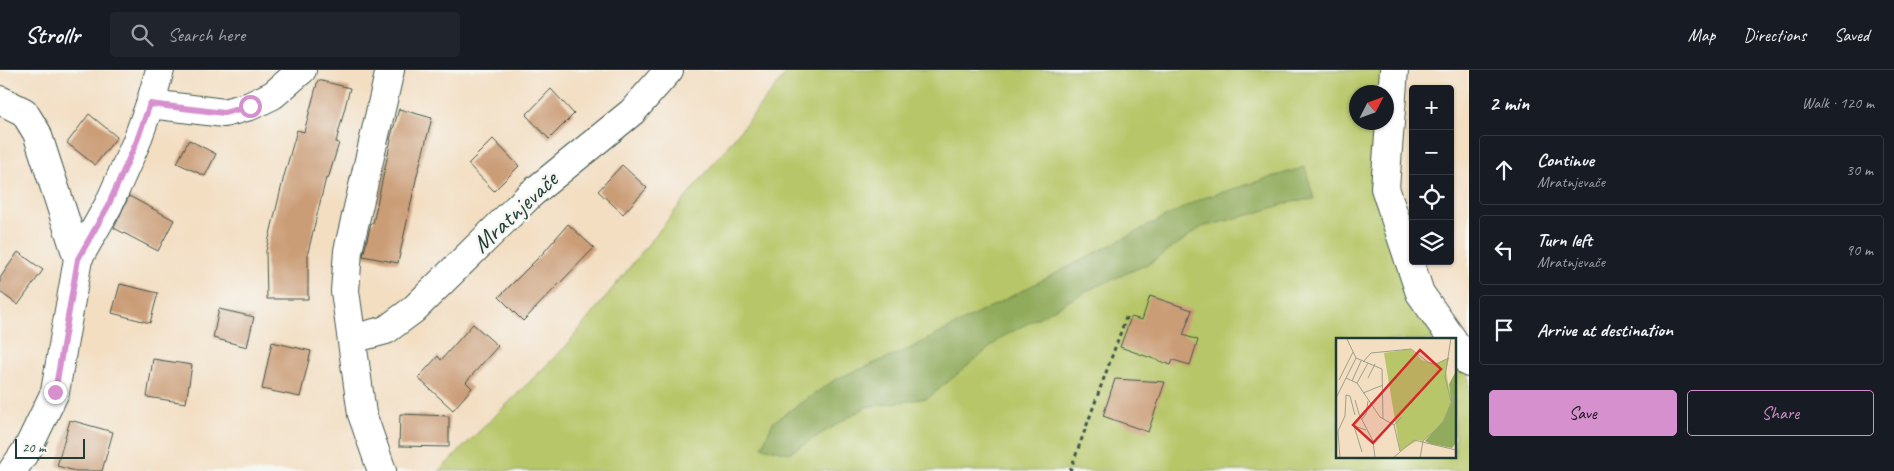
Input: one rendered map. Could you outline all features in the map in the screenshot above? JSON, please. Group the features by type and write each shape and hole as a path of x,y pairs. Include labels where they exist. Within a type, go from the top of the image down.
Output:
{"street":[{"path":"12,471 28,448 55,392 78,259 108,206 136,143 160,70"},
{"path":"150,104 224,113 250,106 273,96 302,70"},
{"path":"382,471 362,414 344,291 348,251 390,70"},
{"name":"Mratnjevače","path":"352,339 386,330 413,310 531,194 632,112 669,70"},
{"path":"1394,70 1384,188 1420,293 1452,338"},
{"path":"0,100 24,112 37,133 78,259"},
{"path":"1456,344 1469,362"}],"path":[{"path":"1070,471 1127,315"}],"green space":[{"path":"789,70 1394,70 1393,85 1349,85 1349,130 1389,130 1385,188 1409,242 1409,265 1419,265 1452,338 1336,338 1336,458 1456,458 1456,344 1469,363 1469,471 439,471 566,346"},
{"path":"1305,167 1314,199 1291,202 1202,227 1150,263 1095,287 1004,336 928,398 866,407 789,453 762,447 773,422 836,379 909,349 1200,199"}],"building":[{"path":"318,80 350,88 336,142 339,143 328,179 326,178 308,252 308,299 267,299 266,251 297,130 304,132"},
{"path":"551,89 574,114 549,139 526,115"},
{"path":"399,109 432,118 417,175 398,263 363,256 371,223 373,223 390,140"},
{"path":"89,114 117,137 95,165 67,143"},
{"path":"493,139 519,166 494,191 468,164"},
{"path":"189,140 216,154 205,176 177,163"},
{"path":"622,165 647,188 623,214 598,191"},
{"path":"129,196 174,220 158,251 114,228"},
{"path":"568,224 594,248 523,321 499,297 544,252"},
{"path":"18,252 43,270 18,305 0,292 0,278"},
{"path":"120,284 158,293 150,323 112,313"},
{"path":"1150,296 1192,310 1183,335 1198,340 1190,365 1173,360 1171,365 1120,347 1131,317 1142,320"},
{"path":"219,309 254,317 247,347 213,338"},
{"path":"473,324 498,346 466,382 472,388 453,410 418,378 438,356 441,360"},
{"path":"272,342 311,351 300,397 262,389"},
{"path":"153,359 192,365 186,403 147,397"},
{"path":"1115,379 1165,382 1148,432 1103,416"},
{"path":"400,414 449,416 449,447 399,446"},
{"path":"70,420 113,432 102,471 75,471 57,466"}],"route":[{"path":"55,392 78,259 108,206 136,143 150,104 224,113 250,106"}]}
